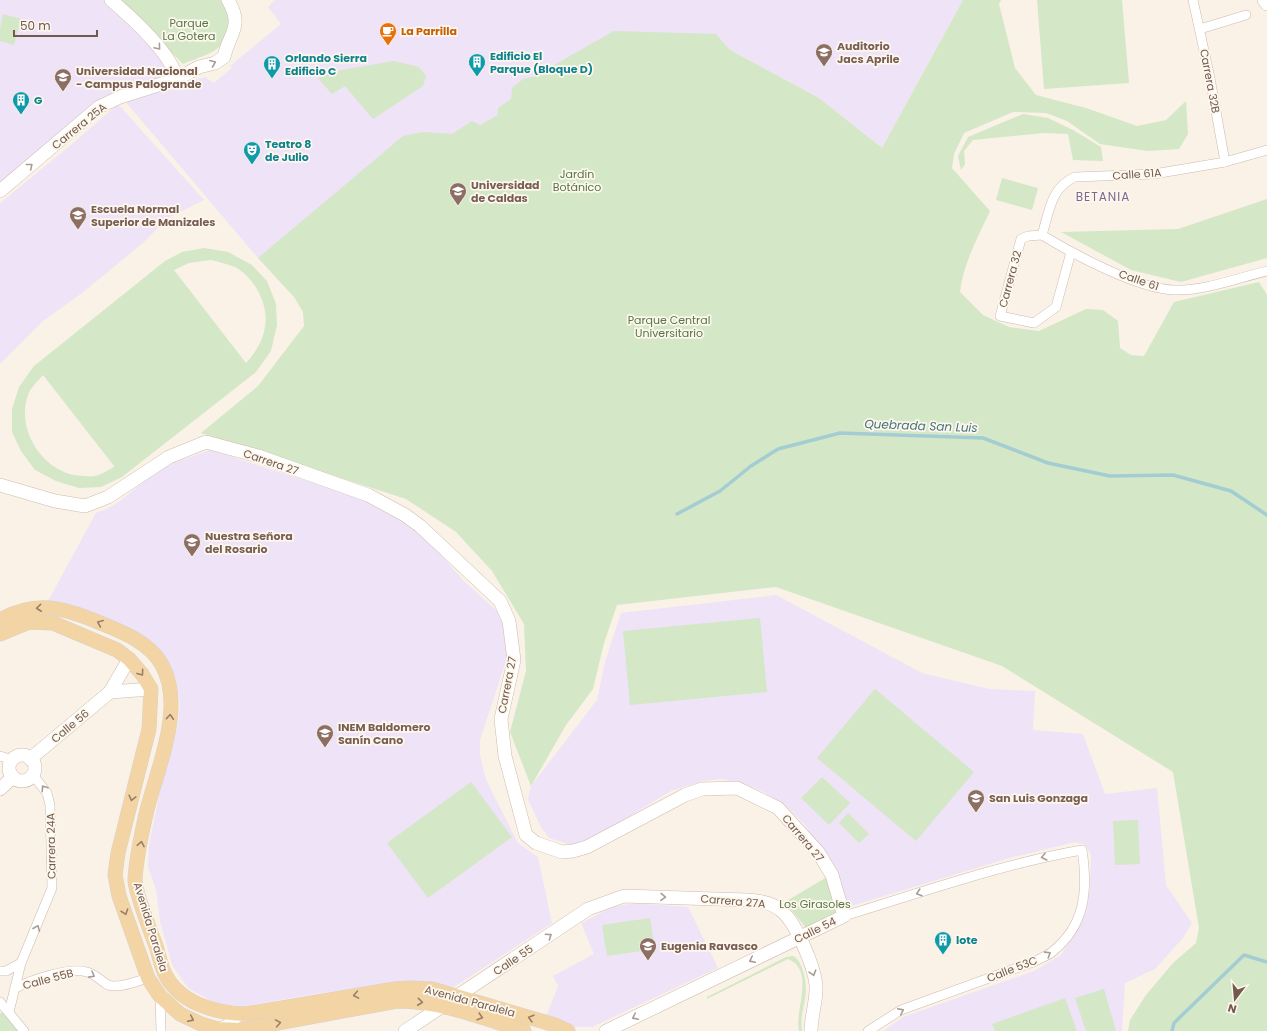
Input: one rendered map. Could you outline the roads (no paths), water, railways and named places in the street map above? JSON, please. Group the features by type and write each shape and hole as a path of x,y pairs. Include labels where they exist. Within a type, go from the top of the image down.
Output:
{"main road":[{"name":"Avenida Paralela","path":"0,620 26,609 43,607 60,608 77,613 125,634 154,655 162,665 169,688 171,713 169,733 146,814 137,862 135,882 164,973 172,984 185,996 208,1009 226,1014 245,1014 409,988 432,989 555,1025 568,1031"},
{"path":"0,634 29,622 53,623 117,650 130,659 142,674 151,690"},
{"name":"Avenida Paralela","path":"151,690 149,729 118,853 115,875 119,896 148,978 160,996 180,1014 213,1030 240,1030 397,1001 420,1001 443,1006 524,1031"}],"street":[{"path":"111,0 128,14 155,44 175,68 178,79"},
{"name":"Carrera 25A","path":"0,191 99,107 120,97 178,79 199,67 215,63 224,57 227,46 234,35 236,25 234,13 228,0"},
{"name":"Carrera 32B","path":"1193,0 1200,28 1225,162"},
{"path":"1264,0 1267,4"},
{"path":"1200,28 1246,16"},
{"name":"Calle 61A","path":"1042,235 1056,191 1065,181 1075,177 1154,174 1225,162 1267,150"},
{"name":"Calle 61","path":"1042,235 1071,252 1121,275 1157,288 1174,290 1193,289 1267,271"},
{"name":"Carrera 32","path":"1042,235 1028,236 1021,239 1000,316 1034,323 1056,307 1071,252"},
{"name":"Carrera 27","path":"0,484 55,501 85,506 108,497 169,457 206,442 258,456 368,495 405,515 420,526 500,601 509,621 514,660 501,719 502,735 505,756 526,835 536,843 562,852 573,851 587,847 685,795 702,789 737,788 778,808 818,852 832,875 844,916"},
{"name":"Calle 56","path":"30,759 110,692 130,659"},
{"path":"110,692 151,690"},
{"path":"23,756 30,759 34,767 33,775 26,781 13,777 9,770 6,758 23,756"},
{"name":"Carrera 24A","path":"9,1012 21,964 52,888 50,805 47,793 33,775"},
{"path":"0,790 13,777"},
{"name":"Calle 54","path":"606,1031 844,916 1008,866 1082,850"},
{"name":"Calle 53C","path":"868,1031 900,1010 1033,962 1052,952 1072,931 1082,909 1086,876 1082,850"},
{"name":"Carrera 27A","path":"624,896 725,899 765,902 779,908 789,917 800,937 816,984 811,1031"},
{"name":"Calle 55","path":"405,1031 588,909 624,896"},
{"path":"0,971 6,971 21,964"},
{"name":"Calle 55B","path":"15,988 29,982 73,970 88,972 108,984 115,986 148,978"},
{"path":"160,996 161,1031"},
{"path":"0,1002 24,1031"},
{"path":"213,1030 245,1014"}],"waterway":[{"name":"Quebrada San Luis","path":"677,514 720,491 751,466 778,449 840,433 983,438 1048,463 1110,476 1173,475 1231,491 1267,515"},
{"path":"1172,1031 1174,1023 1244,955 1267,962"}],"place":[{"name":"La Parrilla","path":"388,46"},
{"name":"Auditorio Jacs Aprile","path":"824,67"},
{"name":"Edificio El Parque (Bloque D)","path":"477,77"},
{"name":"Orlando Sierra Edificio C","path":"272,79"},
{"name":"Universidad Nacional - Campus Palogrande","path":"63,92"},
{"name":"G","path":"21,115"},
{"name":"Teatro 8 de Julio","path":"252,165"},
{"name":"Universidad de Caldas","path":"458,206"},
{"name":"Escuela Normal Superior de Manizales","path":"78,230"},
{"name":"Nuestra Señora del Rosario","path":"192,557"},
{"name":"INEM Baldomero Sanín Cano","path":"325,748"},
{"name":"San Luis Gonzaga","path":"976,813"},
{"name":"lote","path":"943,955"},
{"name":"Eugenia Ravasco","path":"648,961"}],"district":[{"name":"BETANIA","path":"1103,197"}],"park label":[{"name":"Parque La Gotera","path":"189,29"},
{"name":"Jardín Botánico","path":"577,180"},
{"name":"Parque Central Universitario","path":"669,326"},
{"name":"Los Girasoles","path":"815,904"}]}
